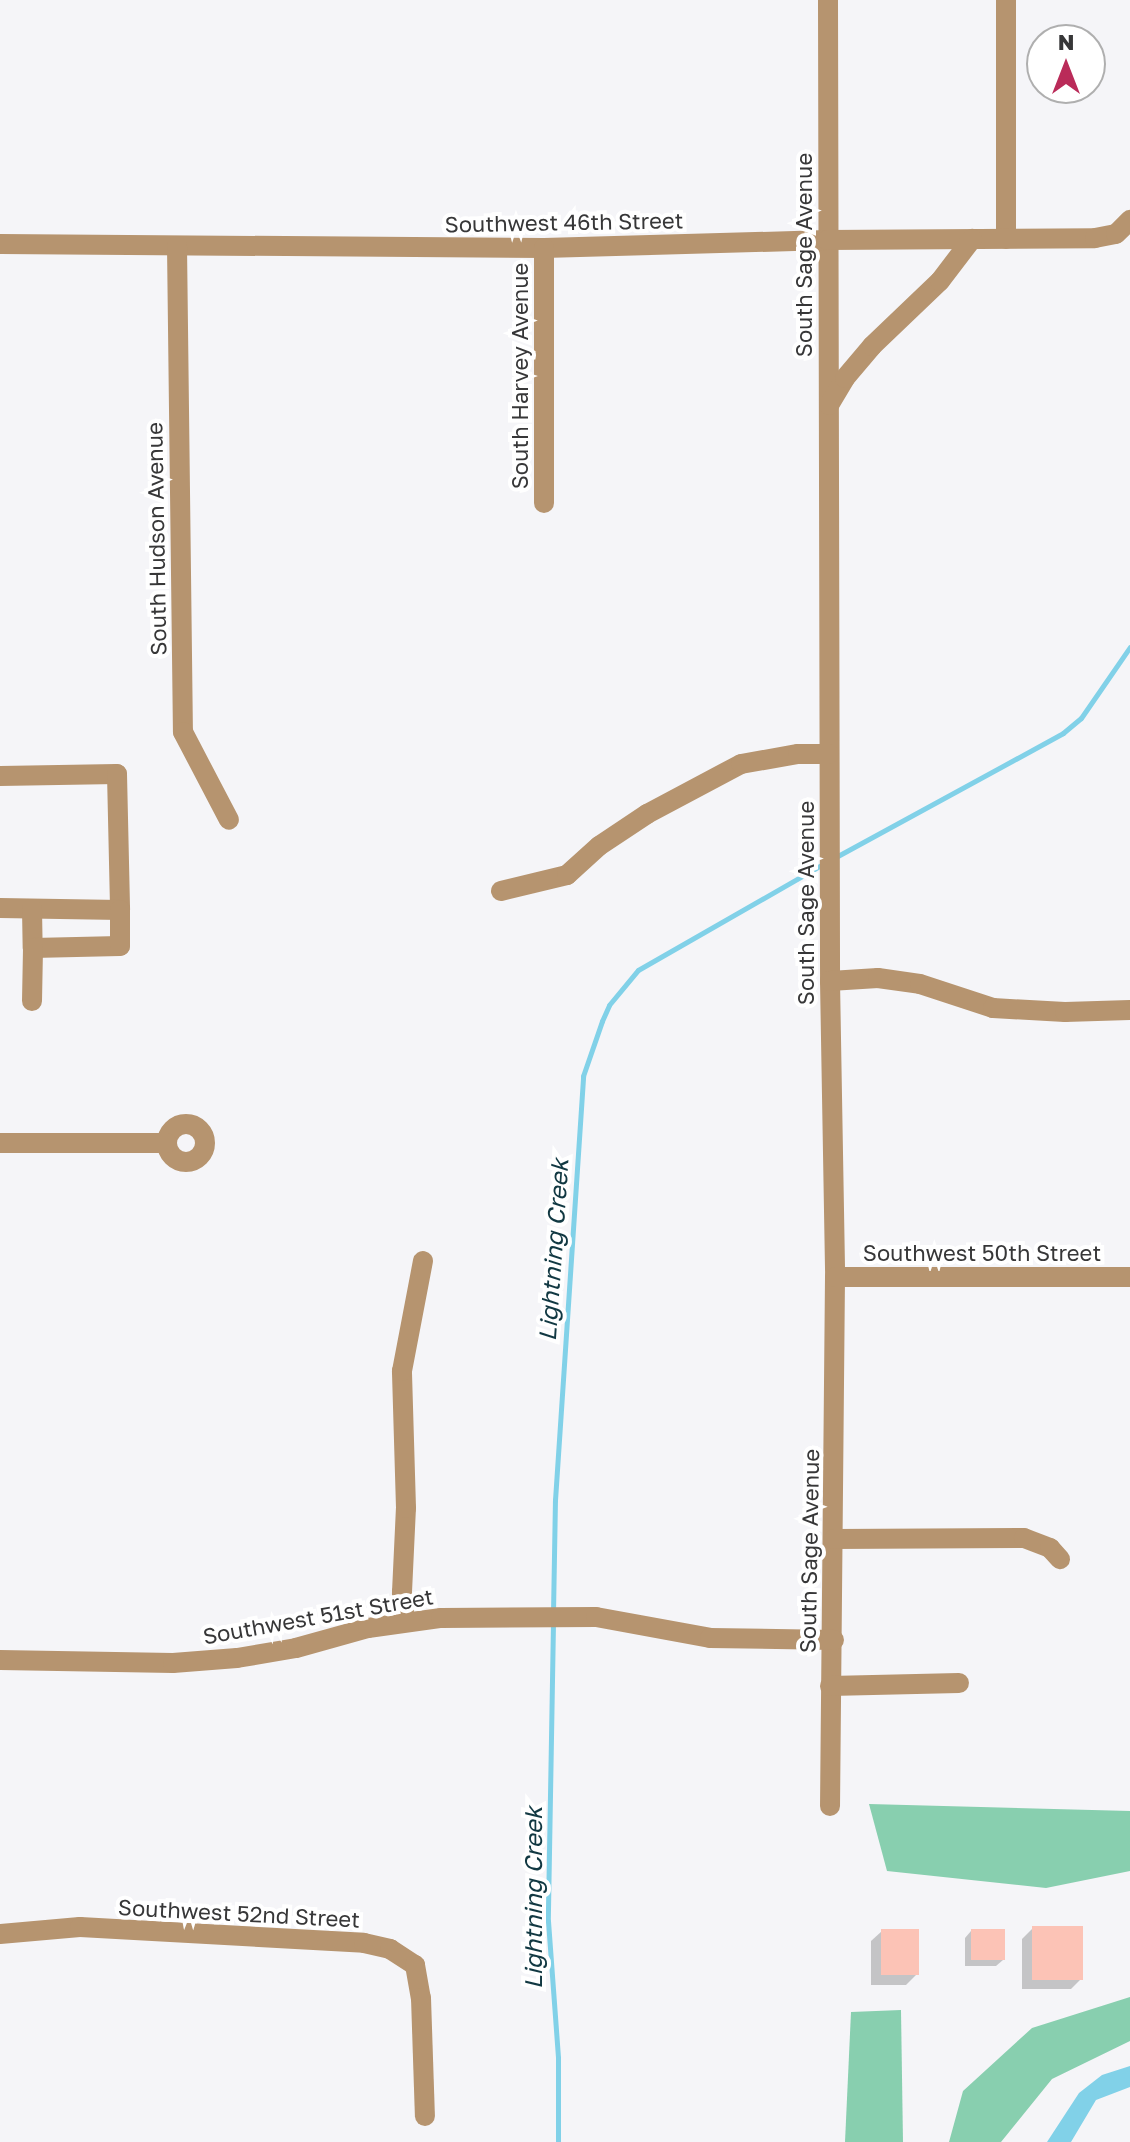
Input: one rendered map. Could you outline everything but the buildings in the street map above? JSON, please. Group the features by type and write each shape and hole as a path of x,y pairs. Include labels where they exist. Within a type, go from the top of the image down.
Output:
{"street":[{"name":"South Sage Avenue","path":"828,0 830,981 835,1277 834,1640 830,1686 830,1806"},
{"path":"1006,0 1006,239"},
{"name":"Southwest 46th Street","path":"0,244 544,248 827,240 1095,238 1116,234 1128,223"},
{"path":"829,406 857,364 940,281 972,239"},
{"name":"South Hudson Avenue","path":"177,246 183,732 229,820"},
{"name":"South Harvey Avenue","path":"544,248 544,503"},
{"path":"501,891 567,875 599,846 647,814 741,764 798,754 829,754"},
{"path":"0,776 117,774 120,946 33,948"},
{"path":"0,908 120,910"},
{"path":"32,909 32,1001"},
{"path":"830,981 878,978 920,984 993,1008 1065,1012 1130,1010"},
{"path":"0,1143 167,1143"},
{"path":"405,1622 402,1592 406,1508 402,1371 423,1261"},
{"name":"Southwest 50th Street","path":"835,1277 1130,1277"},
{"path":"834,1539 1024,1538 1050,1548 1060,1559"},
{"name":"Southwest 51st Street","path":"0,1660 173,1663 237,1658 405,1622 515,1617 596,1617 710,1638 834,1640"},
{"path":"830,1686 959,1683"},
{"name":"Southwest 52nd Street","path":"0,1934 80,1927 364,1943 390,1949 415,1965 419,1987 425,2116"}],"green space":[{"path":"869,1804 1130,1811 1130,1871 1046,1888 887,1871"},
{"path":"1130,1997 1130,2041 1052,2079 1001,2142 949,2142 963,2091 1032,2028"},
{"path":"901,2010 903,2142 845,2142 851,2012"}],"water":[{"path":"1130,2066 1130,2087 1096,2100 1071,2142 1047,2142 1079,2093 1102,2075"}],"waterway":[{"name":"Lightning Creek","path":"834,858 1063,733 1081,718 1130,647"},
{"name":"Lightning Creek","path":"553,1613 555,1500 583,1076 602,1021 609,1005 638,970 825,863"},
{"name":"Lightning Creek","path":"553,1623 548,1921 558,2058 558,2142"}]}
